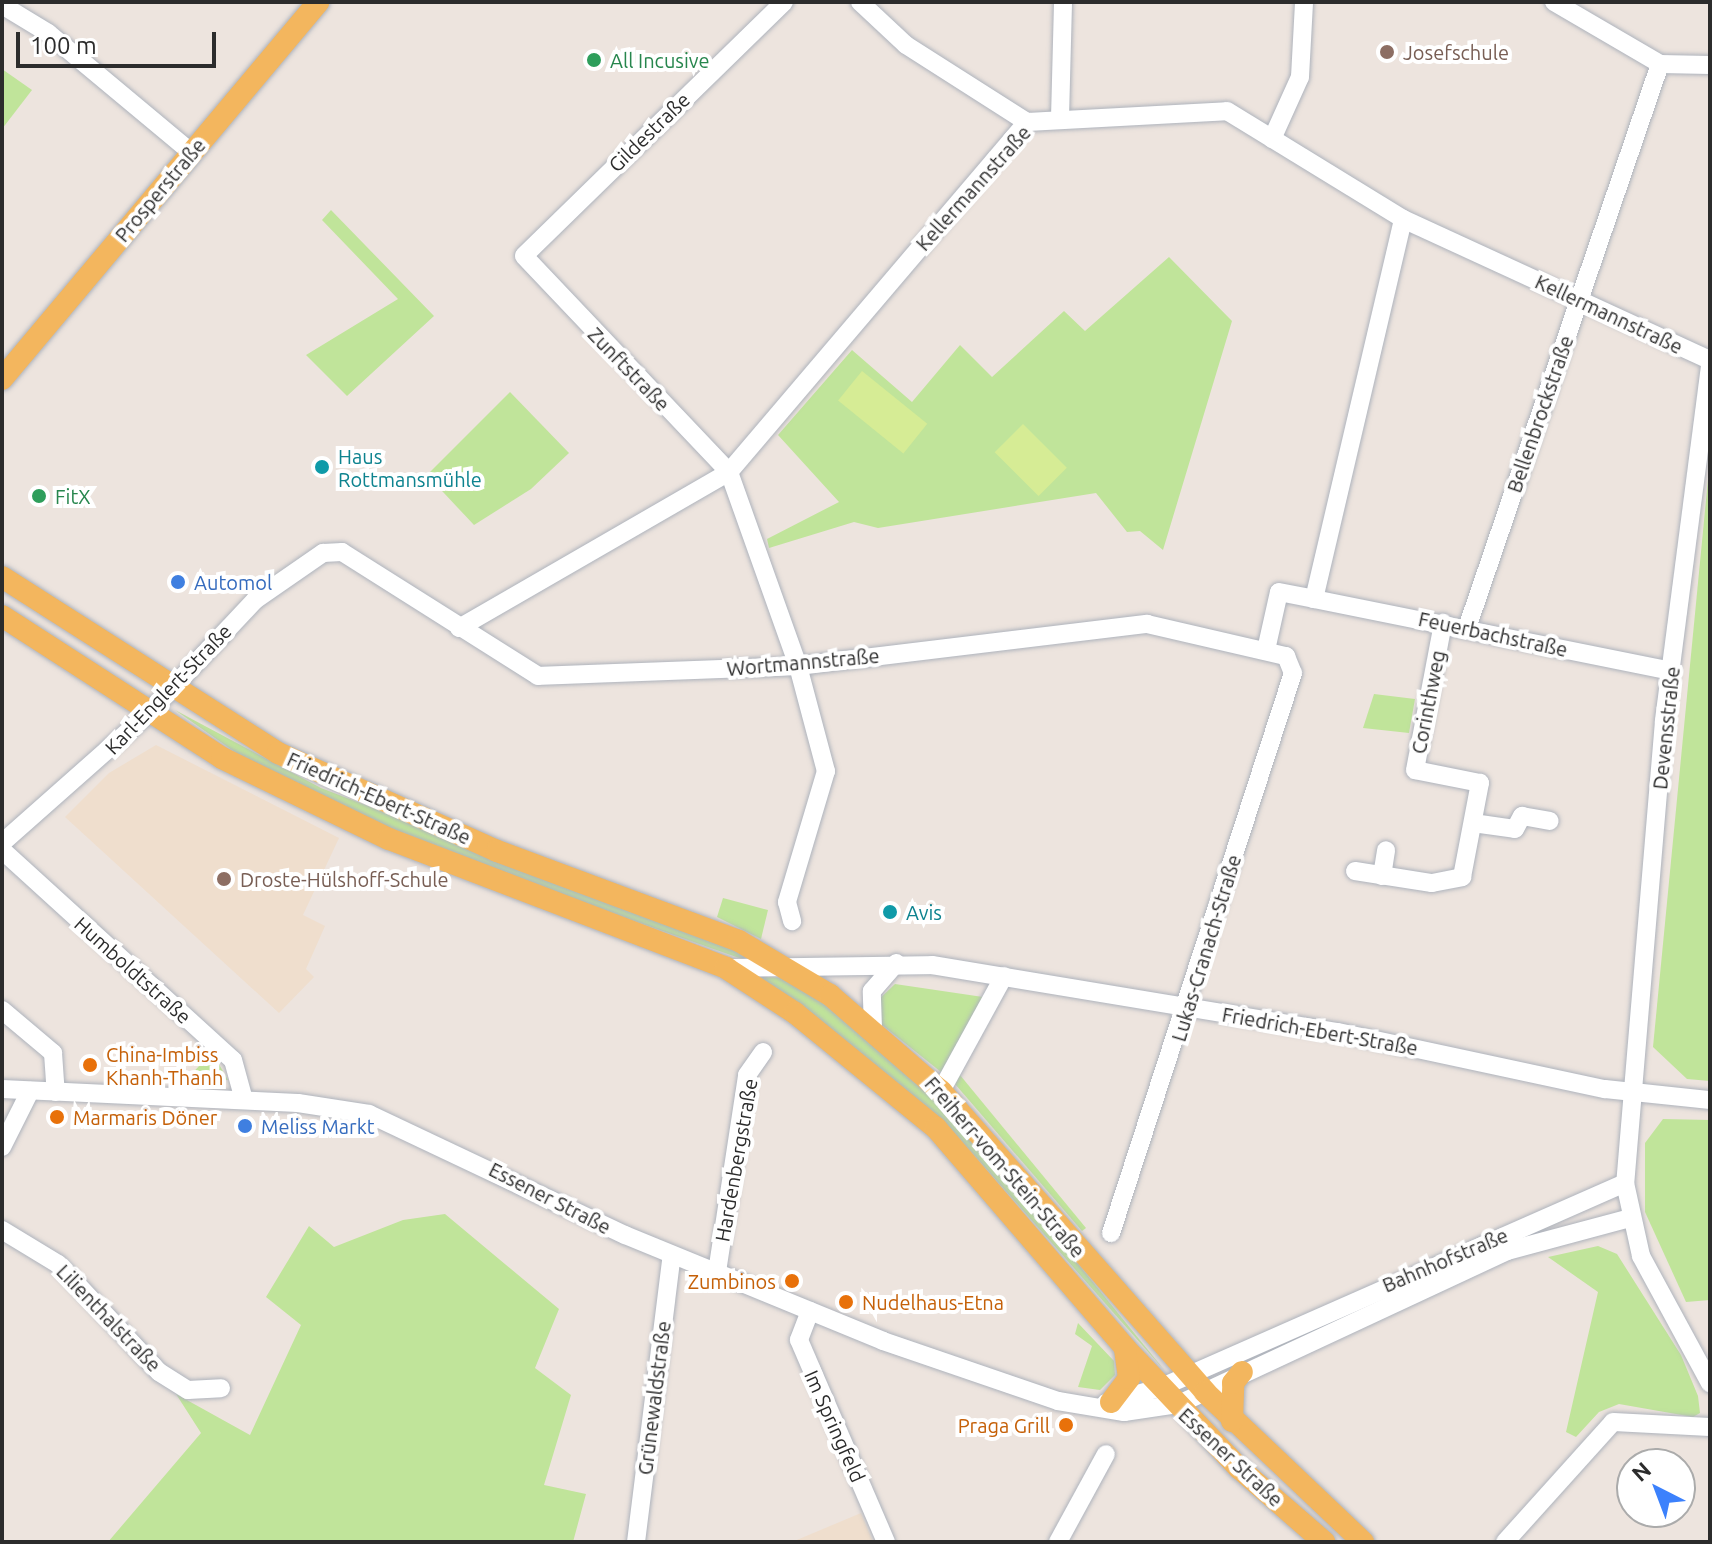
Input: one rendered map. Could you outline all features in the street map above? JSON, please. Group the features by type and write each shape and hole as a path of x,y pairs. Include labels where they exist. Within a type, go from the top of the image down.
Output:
{"main road":[{"name":"Prosperstraße","path":"2,379 318,2"},
{"name":"Friedrich-Ebert-Straße","path":"2,577 168,688 360,793 677,914 783,965"},
{"name":"Friedrich-Ebert-Straße","path":"2,616 148,714 389,839 726,968 795,1013"},
{"name":"Freiherr-vom-Stein-Straße","path":"783,965 873,1028 941,1091 1201,1386"},
{"name":"Freiherr-vom-Stein-Straße","path":"795,1013 944,1136 1125,1348 1179,1404"},
{"path":"1111,1402 1129,1378 1125,1348"},
{"path":"1232,1421 1233,1383 1242,1372"},
{"name":"Essener Straße","path":"1201,1386 1232,1421 1363,1542"},
{"name":"Essener Straße","path":"1179,1404 1324,1542"}],"street":[{"name":"Gildestraße","path":"529,266 525,254 536,239 784,2"},
{"path":"860,2 906,45 1027,122"},
{"path":"1060,118 1063,2"},
{"path":"1272,139 1291,111 1300,77 1304,2"},
{"path":"1554,2 1660,64 1710,65"},
{"path":"2,5 48,33 191,152"},
{"name":"Bellenbrockstraße","path":"1467,628 1660,64"},
{"name":"Kellermannstraße","path":"459,628 729,472 1027,122 1218,108 1403,219 1710,363"},
{"path":"1266,650 1279,592 1314,599 1403,219"},
{"name":"Zunftstraße","path":"529,266 729,472"},
{"name":"Devensstraße","path":"1635,1092 1671,671 1710,363"},
{"path":"729,472 798,666 826,771 787,902 792,921"},
{"name":"Wortmannstraße","path":"342,552 538,676 798,666 1147,624 1266,650 1293,662"},
{"name":"Karl-Englert-Straße","path":"2,843 148,714 168,688 255,600 305,562 342,552"},
{"name":"Feuerbachstraße","path":"1314,599 1671,671"},
{"name":"Corinthweg","path":"1355,871 1432,883 1462,877 1480,783 1415,770 1443,623"},
{"name":"Lukas-Cranach-Straße","path":"1111,1233 1185,1009 1293,662"},
{"path":"1473,823 1515,829 1522,816 1550,821"},
{"name":"Humboldtstraße","path":"2,850 233,1060 244,1100"},
{"path":"1382,876 1386,850"},
{"path":"873,1028 872,991 896,963"},
{"name":"Friedrich-Ebert-Straße","path":"726,968 896,963 1004,976 1635,1092"},
{"path":"941,1091 1004,976"},
{"path":"2,1010 53,1053 56,1092"},
{"name":"Hardenbergstraße","path":"717,1272 747,1075 763,1052"},
{"name":"Essener Straße","path":"2,1089 334,1107 402,1125 672,1255 810,1311 1078,1406 1124,1412 1179,1404"},
{"path":"2,1147 30,1091"},
{"path":"1710,1100 1635,1092 1625,1183 1630,1218 1641,1256 1691,1340 1710,1383"},
{"name":"Bahnhofstraße","path":"1179,1404 1201,1386 1625,1183"},
{"name":"Bahnhofstraße","path":"1111,1402 1162,1387 1201,1386 1242,1372 1507,1251 1630,1218"},
{"name":"Lilienthalstraße","path":"2,1230 58,1264 159,1372 188,1390 221,1388"},
{"name":"Grünewaldstraße","path":"636,1542 672,1255"},
{"name":"Im Springfeld","path":"810,1311 799,1340 886,1542"},
{"path":"1691,1340 1710,1333"},
{"name":"Essener Straße","path":"1078,1406 1111,1402"},
{"path":"1506,1538 1600,1431 1632,1420 1710,1427"},
{"path":"1058,1542 1106,1454"}],"shaded area":[{"name":"Droste-Hülshoff-Schule","path":"156,745 339,838 303,915 325,926 306,969 314,977 279,1013 65,817 109,773"},
{"path":"861,1513 873,1542 792,1542"}],"green space":[{"path":"2,69 32,90 2,129"},
{"path":"331,210 434,316 347,396 306,355 398,299 322,220"},
{"path":"1169,257 1232,321 1163,550 1140,531 1127,532 1096,493 878,528 854,522 769,548 767,539 839,502 778,435 852,350 912,402 960,345 992,377 1064,311 1085,331"},
{"path":"862,371 927,424 903,453 838,401"},
{"path":"510,392 569,453 531,489 474,525 427,475"},
{"path":"1023,424 1067,468 1039,496 995,452"},
{"path":"1710,459 1710,1081 1687,1079 1653,1047"},
{"path":"1374,694 1415,699 1409,733 1363,728"},
{"path":"175,710 321,788 715,939 756,964 462,860 265,773"},
{"path":"723,898 768,910 761,939 717,917"},
{"path":"760,977 789,978 896,1058 1027,1201 1165,1371 943,1120"},
{"path":"895,984 983,997 941,1072 881,1024 874,1004"},
{"path":"212,1052 228,1080 187,1079"},
{"path":"960,1075 1086,1228 1082,1231 955,1084"},
{"path":"1663,1119 1710,1120 1710,1300 1686,1302 1645,1212 1645,1143"},
{"path":"445,1214 559,1309 535,1368 571,1395 544,1485 586,1494 573,1542 108,1542 201,1433 176,1394 250,1435 301,1325 266,1297 309,1226 334,1247 403,1220"},
{"path":"1598,1246 1617,1254 1681,1355 1698,1396 1700,1413 1693,1417 1619,1404 1599,1412 1576,1437 1566,1432 1598,1292 1548,1257"},
{"path":"1078,1323 1114,1361 1115,1375 1100,1390 1078,1387 1092,1346 1075,1334"}],"place":[{"name":"Josefschule","path":"1387,52"},
{"name":"All Incusive","path":"594,60"},
{"name":"Haus Rottmansmühle","path":"322,467"},
{"name":"FitX","path":"39,496"},
{"name":"Automol","path":"178,582"},
{"name":"Droste-Hülshoff-Schule","path":"224,879"},
{"name":"Avis","path":"890,912"},
{"name":"China-Imbiss Khanh-Thanh","path":"90,1065"},
{"name":"Marmaris Döner","path":"57,1117"},
{"name":"Meliss Markt","path":"245,1126"},
{"name":"Zumbinos","path":"792,1281"},
{"name":"Nudelhaus-Etna","path":"846,1302"},
{"name":"Praga Grill","path":"1066,1425"}]}
